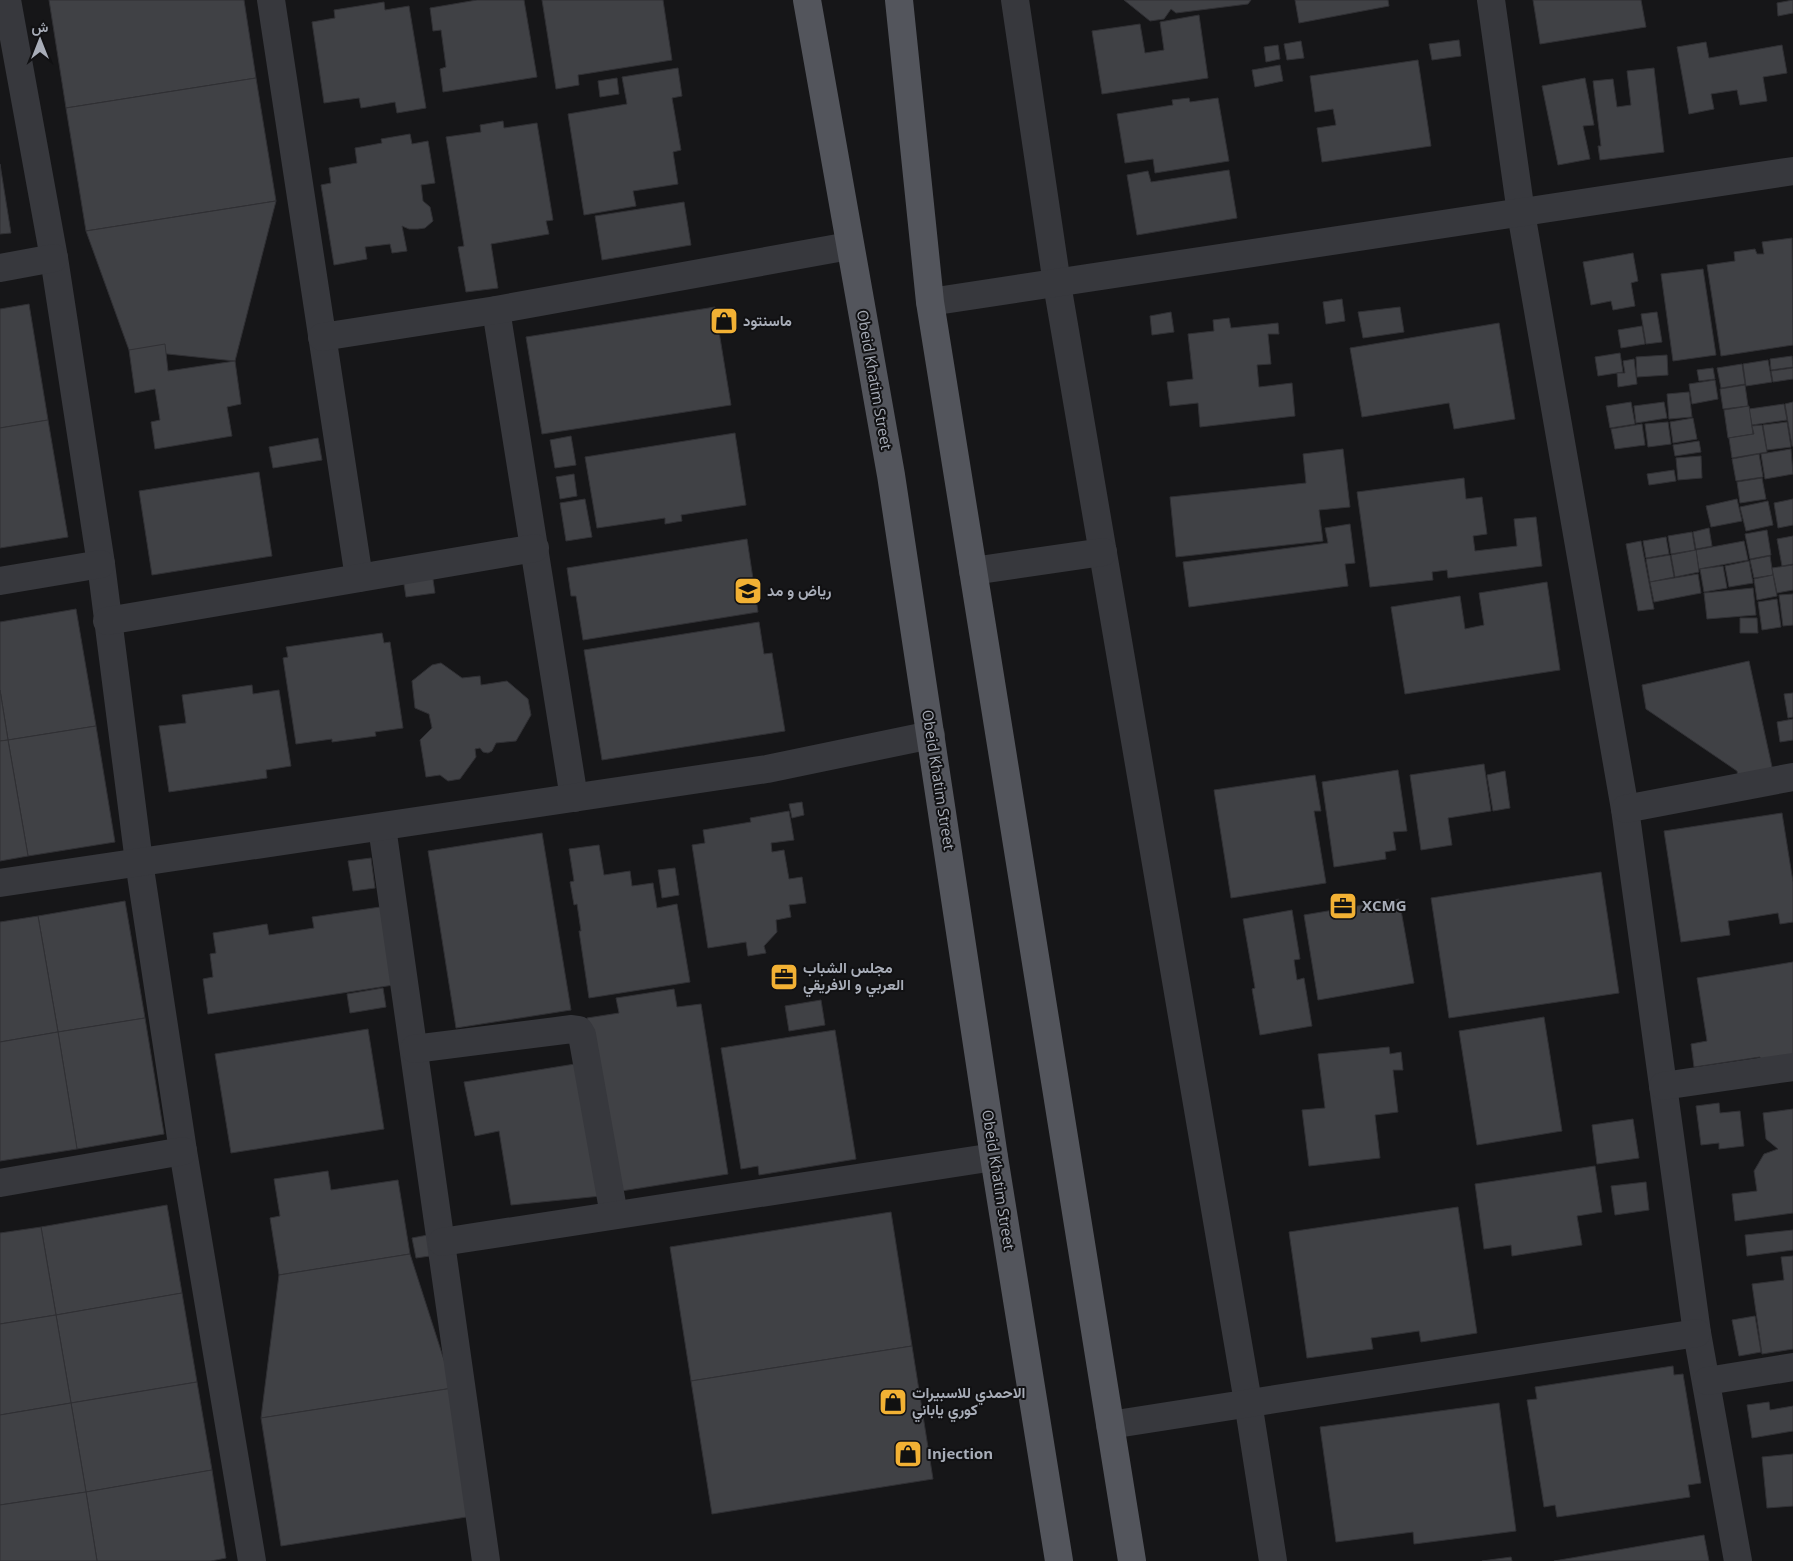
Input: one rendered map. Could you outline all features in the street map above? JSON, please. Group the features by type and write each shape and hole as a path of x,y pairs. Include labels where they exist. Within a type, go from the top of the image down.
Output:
{"main road":[{"name":"Obeid Khatim Street","path":"807,0 891,475 994,1156 1059,1561"},
{"path":"898,0 930,302 1132,1561"}],"street":[{"path":"7,0 54,258 101,564 139,862 183,1151 252,1561"},
{"path":"271,0 359,578"},
{"path":"1015,0 1057,284 1248,1402 1273,1561"},
{"path":"1491,0 1521,213 1624,809 1698,1333 1738,1561"},
{"path":"930,302 1793,171"},
{"path":"322,337 496,310 849,246"},
{"path":"0,268 54,258"},
{"path":"496,310 574,798"},
{"path":"107,621 535,548"},
{"path":"973,571 1103,552"},
{"path":"0,581 101,564"},
{"path":"0,883 768,769 931,735"},
{"path":"1624,809 1793,777"},
{"path":"382,827 486,1561"},
{"path":"414,1048 572,1029 579,1030 582,1035 614,1215"},
{"path":"1663,1086 1793,1067"},
{"path":"0,1183 183,1151"},
{"path":"442,1242 994,1156"},
{"path":"1110,1425 1698,1333"},
{"path":"1707,1381 1793,1367"}],"building":[{"path":"49,0 244,0 256,78 66,108"},
{"path":"477,0 524,0 537,77 443,92 440,69 446,67 441,30 433,31 430,8"},
{"path":"542,0 663,0 672,60 578,75 579,85 556,89"},
{"path":"1124,0 1251,0 1248,4 1176,13 1171,9 1164,19 1150,21"},
{"path":"1295,0 1388,0 1389,6 1299,23"},
{"path":"1533,0 1641,0 1646,27 1540,44"},
{"path":"1793,0 1793,13 1778,16 1777,3"},
{"path":"384,2 385,10 409,6 426,108 397,113 395,102 361,108 359,98 324,103 312,22 335,18 334,10"},
{"path":"1199,15 1208,78 1102,94 1092,31 1140,24 1145,53 1164,50 1160,22"},
{"path":"1459,40 1461,56 1432,60 1429,44"},
{"path":"1301,41 1304,58 1287,60 1284,44"},
{"path":"1706,42 1709,58 1782,45 1787,73 1763,77 1767,101 1740,105 1737,90 1711,94 1714,109 1689,114 1677,47"},
{"path":"1278,45 1280,59 1266,62 1264,47"},
{"path":"1418,60 1431,146 1322,162 1317,128 1336,125 1333,109 1315,112 1310,76"},
{"path":"1280,65 1283,81 1255,87 1252,70"},
{"path":"678,68 682,96 672,98 681,150 673,152 678,184 633,191 636,206 584,215 568,114 627,104 622,77"},
{"path":"1654,68 1664,152 1600,160 1598,146 1601,146 1593,81 1613,79 1617,107 1631,105 1627,71"},
{"path":"256,78 276,201 86,231 66,108"},
{"path":"617,78 619,94 600,97 598,81"},
{"path":"1585,78 1594,125 1583,126 1590,159 1558,165 1542,86"},
{"path":"1189,98 1190,102 1218,98 1229,161 1155,173 1153,159 1125,163 1117,114 1173,105 1172,100"},
{"path":"503,121 504,128 537,123 553,220 546,221 549,234 491,244 498,288 466,292 458,247 464,246 446,137 481,132 480,125"},
{"path":"410,134 412,144 428,141 435,183 421,185 423,201 430,207 433,221 425,228 409,229 402,226 407,251 392,253 390,244 365,247 367,259 334,265 321,185 331,183 329,168 357,163 355,148 382,143 381,139"},
{"path":"0,164 11,233 0,234"},
{"path":"1229,170 1237,218 1137,235 1127,175 1148,171 1151,182"},
{"path":"276,201 235,361 129,350 86,231"},
{"path":"684,202 691,245 602,260 595,216"},
{"path":"1792,238 1793,345 1721,356 1707,265 1735,261 1734,252 1755,249 1757,254 1764,254 1762,242"},
{"path":"1633,253 1638,281 1631,283 1635,306 1613,310 1611,301 1591,305 1583,262"},
{"path":"1703,269 1716,355 1673,361 1661,274"},
{"path":"1342,299 1345,321 1326,324 1323,302"},
{"path":"29,304 48,420 0,428 0,309"},
{"path":"715,307 731,405 542,434 526,337"},
{"path":"1400,307 1404,332 1363,338 1358,312"},
{"path":"1171,312 1174,332 1152,335 1150,316"},
{"path":"1657,312 1662,342 1646,344 1641,314"},
{"path":"1229,318 1231,328 1278,323 1279,334 1268,334 1271,364 1257,365 1259,387 1292,383 1295,416 1200,427 1198,403 1170,406 1167,382 1193,379 1188,334 1214,331 1213,320"},
{"path":"1499,323 1515,419 1454,429 1449,403 1362,417 1350,348"},
{"path":"1642,326 1645,344 1621,348 1618,330"},
{"path":"165,344 168,371 235,361 241,404 227,407 232,436 155,449 151,422 160,420 155,389 135,393 129,350"},
{"path":"1620,353 1623,372 1598,376 1595,357"},
{"path":"1667,355 1668,375 1637,377 1636,357"},
{"path":"1792,356 1793,367 1771,370 1770,359"},
{"path":"1634,359 1637,384 1618,387 1617,373 1625,373 1623,361"},
{"path":"1768,360 1772,382 1746,386 1743,364"},
{"path":"1742,364 1745,384 1721,388 1717,368"},
{"path":"1713,368 1715,379 1699,381 1697,370"},
{"path":"1793,368 1793,379 1773,382 1771,371"},
{"path":"1715,380 1718,399 1692,404 1689,384"},
{"path":"1745,385 1748,406 1723,409 1720,389"},
{"path":"1689,392 1692,417 1669,419 1667,394"},
{"path":"1631,402 1635,424 1610,428 1606,406"},
{"path":"1664,402 1667,418 1636,423 1634,406"},
{"path":"1793,402 1793,446 1792,446 1785,404"},
{"path":"1784,404 1787,420 1752,425 1749,409"},
{"path":"1749,406 1753,434 1728,438 1724,410"},
{"path":"1693,418 1697,439 1673,443 1670,422"},
{"path":"48,420 68,537 0,548 0,428"},
{"path":"1668,422 1671,444 1648,447 1645,424"},
{"path":"1787,422 1791,447 1767,450 1763,425"},
{"path":"1642,424 1645,445 1615,449 1611,429"},
{"path":"1762,425 1767,452 1732,458 1729,438 1754,434 1752,426"},
{"path":"735,433 746,505 681,515 682,521 665,524 665,518 597,528 585,457"},
{"path":"571,436 576,465 555,468 550,440"},
{"path":"318,438 322,460 273,468 269,447"},
{"path":"1699,441 1701,452 1675,456 1673,445"},
{"path":"1343,449 1350,507 1319,510 1323,541 1176,557 1170,497 1306,483 1303,454"},
{"path":"1791,449 1793,474 1765,479 1761,454"},
{"path":"1759,454 1763,477 1736,481 1732,459"},
{"path":"1701,456 1702,478 1678,480 1676,458"},
{"path":"1674,470 1676,481 1649,485 1647,474"},
{"path":"259,472 272,556 152,575 139,491"},
{"path":"574,474 577,496 560,499 556,477"},
{"path":"1464,478 1466,499 1482,497 1487,534 1473,536 1475,551 1517,546 1514,519 1536,517 1542,566 1448,578 1447,570 1432,572 1433,580 1370,587 1357,492"},
{"path":"1762,478 1766,499 1740,503 1737,482"},
{"path":"585,499 592,537 566,541 560,503"},
{"path":"1737,499 1742,521 1711,527 1706,506"},
{"path":"1793,499 1793,525 1778,528 1774,503"},
{"path":"1768,501 1773,525 1746,531 1740,507"},
{"path":"1350,524 1355,563 1345,564 1348,586 1189,607 1183,562 1328,543 1325,528"},
{"path":"1709,528 1712,546 1696,549 1693,532"},
{"path":"1767,530 1771,555 1750,559 1745,534"},
{"path":"1692,532 1695,550 1671,554 1668,536"},
{"path":"1793,536 1793,564 1782,566 1777,539"},
{"path":"1666,537 1669,554 1646,558 1643,541"},
{"path":"747,539 758,612 583,640 576,596 571,596 567,568"},
{"path":"1641,541 1654,609 1638,611 1626,544"},
{"path":"1744,541 1748,560 1699,569 1696,550"},
{"path":"1696,550 1699,572 1675,577 1671,555"},
{"path":"1670,555 1674,577 1650,582 1646,559"},
{"path":"1770,556 1773,575 1754,578 1750,560"},
{"path":"1749,561 1753,583 1729,587 1725,566"},
{"path":"1793,565 1793,590 1777,593 1772,568"},
{"path":"1723,566 1727,588 1704,592 1700,569"},
{"path":"432,573 435,593 406,597 403,578"},
{"path":"1698,574 1701,593 1654,602 1650,582"},
{"path":"1773,575 1777,596 1757,600 1754,579"},
{"path":"1547,582 1560,670 1405,694 1391,607 1460,596 1465,629 1484,625 1479,593"},
{"path":"1753,588 1756,615 1707,619 1704,593"},
{"path":"1793,594 1793,625 1783,626 1779,595"},
{"path":"1777,599 1781,627 1762,630 1758,602"},
{"path":"76,609 96,726 8,740 0,690 0,622"},
{"path":"1740,618 1757,618 1758,633 1740,633"},
{"path":"759,622 764,654 772,653 785,731 602,760 584,650"},
{"path":"382,633 384,643 390,642 403,728 375,732 376,736 332,742 332,739 296,744 283,658 288,657 286,647"},
{"path":"1749,661 1772,767 1739,782 1737,771 1646,709 1642,685"},
{"path":"441,663 462,678 480,676 481,685 507,681 528,699 531,715 516,741 496,743 492,751 488,753 483,752 480,748 475,749 476,757 460,779 448,781 440,775 426,777 420,740 432,728 429,714 415,708 412,681 432,665"},
{"path":"252,685 253,694 279,690 291,766 266,770 267,778 169,792 159,726 186,723 182,695"},
{"path":"0,690 8,740 0,741"},
{"path":"1793,693 1793,717 1788,718 1784,694"},
{"path":"1793,719 1793,740 1780,742 1777,722"},
{"path":"96,726 115,842 28,856 8,740"},
{"path":"8,740 28,856 0,861 0,741"},
{"path":"1484,764 1491,811 1448,818 1452,845 1421,850 1410,775"},
{"path":"1398,770 1407,831 1393,832 1396,850 1385,852 1386,859 1334,867 1322,782"},
{"path":"1505,771 1510,808 1493,811 1487,775"},
{"path":"1315,775 1321,811 1314,811 1326,883 1231,898 1214,790"},
{"path":"802,802 804,815 792,818 789,804"},
{"path":"789,811 794,840 771,843 772,852 784,850 789,879 802,877 806,903 789,905 791,917 776,920 777,932 764,946 766,953 748,956 746,942 708,948 692,845 705,843 703,830 751,822 750,818"},
{"path":"1782,813 1793,882 1793,922 1780,924 1778,913 1728,921 1730,935 1681,942 1664,831"},
{"path":"542,833 571,1010 456,1028 428,851"},
{"path":"599,845 604,875 630,871 632,886 653,883 657,908 677,904 690,982 589,998 577,904 574,905 570,882 574,881 569,849"},
{"path":"371,858 375,888 353,891 348,861"},
{"path":"675,868 679,895 662,898 658,870"},
{"path":"1601,872 1619,993 1449,1018 1431,898"},
{"path":"1399,899 1414,983 1318,1000 1304,915"},
{"path":"125,901 145,1018 58,1032 38,916"},
{"path":"387,906 400,984 208,1014 203,979 213,977 210,954 216,953 213,933 267,924 269,935 314,928 312,917"},
{"path":"1292,910 1300,959 1294,960 1297,980 1304,978 1312,1026 1260,1035 1252,989 1255,988 1243,919"},
{"path":"38,916 58,1032 0,1042 0,922"},
{"path":"1793,962 1793,1061 1762,1066 1760,1057 1694,1067 1691,1044 1707,1041 1697,978"},
{"path":"383,988 386,1007 350,1013 347,994"},
{"path":"674,989 677,1007 701,1004 728,1174 615,1192 587,1018 619,1013 616,998"},
{"path":"821,1000 825,1025 789,1031 785,1006"},
{"path":"1544,1017 1562,1131 1477,1145 1459,1031"},
{"path":"145,1018 164,1134 77,1149 58,1032"},
{"path":"368,1029 384,1129 231,1153 215,1054"},
{"path":"835,1030 856,1159 759,1175 758,1166 741,1169 721,1048"},
{"path":"58,1032 77,1149 0,1161 0,1042"},
{"path":"1389,1047 1390,1054 1401,1052 1403,1070 1393,1070 1398,1112 1375,1115 1380,1158 1309,1166 1302,1110 1325,1108 1318,1054"},
{"path":"581,1063 601,1196 511,1205 499,1131 475,1136 464,1082"},
{"path":"1719,1103 1720,1113 1740,1111 1744,1146 1719,1149 1719,1143 1701,1145 1696,1106"},
{"path":"1793,1109 1793,1213 1735,1221 1732,1194 1757,1191 1754,1171 1764,1154 1778,1149 1766,1139 1763,1113"},
{"path":"1633,1119 1639,1158 1597,1164 1592,1125"},
{"path":"1595,1166 1602,1212 1577,1216 1582,1245 1512,1256 1511,1245 1484,1249 1475,1184"},
{"path":"328,1171 331,1190 398,1180 410,1254 279,1275 270,1218 280,1216 274,1179"},
{"path":"1646,1182 1649,1210 1615,1215 1611,1186"},
{"path":"167,1205 182,1293 56,1315 41,1227"},
{"path":"1458,1207 1477,1333 1421,1342 1419,1331 1371,1338 1373,1349 1307,1358 1289,1232"},
{"path":"891,1212 912,1346 691,1381 670,1247"},
{"path":"41,1227 56,1315 0,1324 0,1233"},
{"path":"1793,1230 1793,1250 1747,1256 1745,1235"},
{"path":"433,1234 437,1255 416,1258 412,1238"},
{"path":"410,1254 453,1388 261,1418 279,1275"},
{"path":"1793,1256 1793,1349 1762,1354 1752,1284 1784,1280 1781,1257"},
{"path":"182,1293 197,1382 71,1403 56,1315"},
{"path":"56,1315 71,1403 0,1415 0,1324"},
{"path":"1755,1316 1761,1352 1739,1356 1732,1320"},
{"path":"912,1346 933,1479 712,1514 691,1381"},
{"path":"1673,1366 1674,1375 1683,1374 1701,1483 1688,1485 1690,1497 1557,1517 1555,1505 1544,1507 1527,1400 1537,1399 1535,1387"},
{"path":"197,1382 212,1470 86,1492 71,1403"},
{"path":"453,1388 473,1516 281,1546 261,1418"},
{"path":"1769,1402 1770,1410 1793,1406 1793,1431 1752,1438 1747,1405"},
{"path":"71,1403 86,1492 0,1505 0,1415"},
{"path":"1499,1403 1516,1531 1414,1544 1413,1532 1336,1542 1320,1427"},
{"path":"1793,1454 1793,1506 1767,1508 1762,1457"},
{"path":"212,1470 226,1558 211,1561 97,1561 86,1492"},
{"path":"86,1492 97,1561 0,1561 0,1505"},
{"path":"1704,1535 1709,1561 1554,1561"},
{"path":"1511,1557 1512,1561 1482,1561"}],"place":[{"name":"ماسنتود","path":"724,321"},
{"name":"رياض و مد","path":"748,591"},
{"name":"XCMG","path":"1343,906"},
{"name":"مجلس الشباب العربي و الافريقي","path":"784,977"},
{"name":"الاحمدي للاسبيرات كوري ياباني","path":"893,1402"},
{"name":"Injection","path":"908,1454"}]}
